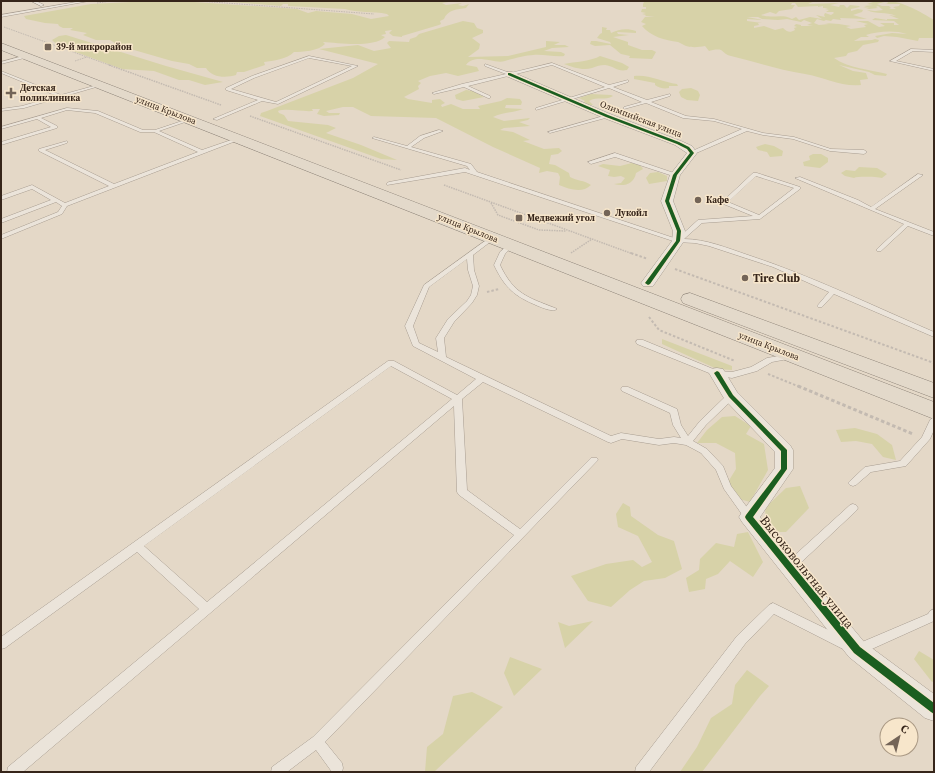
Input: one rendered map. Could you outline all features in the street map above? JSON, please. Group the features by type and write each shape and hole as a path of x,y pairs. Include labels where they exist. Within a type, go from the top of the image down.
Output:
{"main road":[{"name":"улица Крылова","path":"1,38 422,196 793,355 934,411"},
{"name":"улица Крылова","path":"1,46 510,245 564,258 648,282 934,391"},
{"path":"195,122 215,119"}],"street":[{"name":"Олимпийская улица","path":"509,74 607,116 678,143 688,148 692,153"},
{"path":"648,282 678,241 679,231 668,201 675,175 692,153"},
{"name":"Высоковольтная улица","path":"717,373 731,396 784,450 784,469 749,517 857,650 934,709"}],"lane":[{"path":"35,1 42,5"},
{"path":"1,15 63,1"},
{"path":"1,15 87,1"},
{"path":"934,51 912,50 892,61 934,70"},
{"path":"1,63 27,56"},
{"path":"215,119 262,100 276,103 356,66 309,57 253,77 227,89 262,100"},
{"name":"Олимпийская улица","path":"434,92 552,64 685,117 714,120 763,134 794,138 830,150 864,152"},
{"path":"486,65 509,74"},
{"path":"1,72 61,96"},
{"path":"538,109 627,81"},
{"path":"1,110 22,107 101,85"},
{"path":"462,85 488,97"},
{"path":"626,108 668,95"},
{"path":"1,128 68,109 96,112 142,131 155,132 195,122"},
{"path":"550,132 607,116"},
{"path":"1,144 55,127 36,117"},
{"path":"692,153 747,129"},
{"path":"408,147 422,137 441,131"},
{"path":"155,132 202,152"},
{"path":"374,138 469,165 476,174"},
{"path":"1,237 60,213 65,205 239,139"},
{"path":"65,142 41,150 113,186"},
{"path":"591,162 615,155 675,175"},
{"path":"389,184 465,170 678,241 695,241 710,244 775,266 934,335"},
{"path":"678,241 700,221 758,218 760,217 782,201 798,188 755,174 724,203 760,217"},
{"path":"871,209 920,175"},
{"path":"798,178 934,234"},
{"path":"1,198 32,187 65,205"},
{"path":"1,221 56,200"},
{"path":"879,250 907,224"},
{"path":"492,238 426,286 410,326 416,344 482,378 611,440 621,436 659,442 674,440 688,442 704,451 720,468 727,487 749,517"},
{"path":"510,245 502,253 497,265 503,280 517,294 553,309"},
{"path":"442,358 440,338 450,321 470,302 474,295 476,286 470,270 470,254"},
{"path":"820,306 833,292"},
{"path":"640,342 717,373 732,375 754,368 770,360 793,355"},
{"path":"1,644 391,363 458,399"},
{"path":"13,772 482,378"},
{"path":"625,389 674,411 677,425 688,442"},
{"path":"688,442 703,423 731,396"},
{"path":"458,399 462,492 520,534"},
{"path":"853,483 868,469 903,464 926,439 934,420"},
{"path":"277,772 317,741 594,460"},
{"path":"789,568 854,508"},
{"path":"137,546 207,609"},
{"path":"641,772 741,640 773,608 857,650 932,617 934,614"},
{"path":"317,741 337,768"}],"path":[{"path":"97,3 111,1"},
{"path":"199,1 374,14"},
{"path":"1,26 934,363"},
{"path":"491,202 498,215 539,230 570,231"},
{"path":"564,258 592,239"},
{"path":"474,295 510,287"},
{"path":"645,310 659,330 926,439"}],"shaded area":[{"path":"180,1 297,9 308,13 316,11 352,14 371,19 389,16 382,13 345,9 288,6 288,4 283,4 281,6 219,1 455,1 442,3 446,5 462,3 458,5 463,6 469,4 466,8 453,10 440,21 441,24 439,25 402,37 393,36 389,33 392,30 385,31 386,34 381,35 385,37 372,43 346,44 323,42 325,44 319,48 310,51 294,52 284,58 264,62 265,65 244,72 237,72 236,75 228,77 212,74 206,68 197,68 189,64 172,61 127,48 127,46 118,45 110,40 96,40 83,35 87,33 70,30 73,28 63,28 58,24 26,19 24,16 91,4"},
{"path":"652,1 815,1 808,4 839,3 830,5 839,7 840,5 844,5 847,8 850,5 859,6 860,7 851,9 851,11 858,9 863,10 862,12 853,15 867,19 840,18 841,20 833,19 831,21 824,21 817,19 814,23 819,25 829,24 825,23 839,24 851,26 846,27 851,29 866,27 864,25 868,24 856,21 868,21 879,27 885,26 880,23 894,23 894,25 899,25 894,21 872,20 875,18 887,20 899,19 889,15 896,16 889,14 867,10 883,10 878,6 876,7 878,8 869,9 863,7 870,8 864,6 873,5 867,4 876,1 884,2 877,4 889,6 891,8 889,9 896,9 893,7 899,6 900,4 886,4 888,3 887,1 893,1 911,8 934,20 934,38 919,38 918,41 884,36 877,38 875,36 892,33 907,34 892,32 876,33 866,35 869,37 861,37 854,41 879,40 878,42 863,45 857,51 848,53 846,56 834,58 846,64 887,74 886,76 875,75 869,72 839,65 853,71 866,73 868,79 860,80 861,85 846,85 812,75 729,56 721,50 709,51 705,46 689,47 678,42 658,37 650,33 642,26 646,24 641,22 645,17 655,17 645,16 646,15 642,14 646,13 641,12 642,9 646,9 646,7 643,7 644,2","holes":["792,3 795,3 798,7 823,6 823,8 828,8 825,9 829,10 826,12 834,13 831,15 825,13 825,17 816,15 822,19 810,17 799,20 796,17 792,19 785,16 761,15 770,12 776,14 779,11 792,9 795,5 791,5","747,17 778,20 787,19 801,22 804,20 812,23 807,25 813,26 801,26 796,24 794,26 797,27 794,28 795,30 790,32 783,28 775,30 764,26 754,28 754,26 759,25 758,23 762,23 747,21 747,19 763,20"]},
{"path":"815,1 837,1 843,2"},
{"path":"463,21 474,23 477,28 483,30 483,33 472,38 480,44 479,49 468,57 508,56 546,47 546,41 560,42 554,45 565,45 569,47 552,48 544,51 561,52 565,54 564,56 530,55 501,62 475,59 466,65 477,67 479,71 458,76 446,73 430,76 418,81 421,83 418,86 419,89 404,97 432,103 432,100 440,99 445,103 441,105 442,107 451,104 463,109 480,109 478,106 501,101 507,98 520,99 522,102 521,105 506,105 505,108 523,109 493,117 504,121 530,118 519,122 530,126 504,128 500,130 513,132 530,140 523,141 544,149 559,148 562,151 558,154 551,155 549,164 555,165 569,173 570,177 591,185 584,189 575,190 559,185 560,177 558,173 547,171 539,173 540,168 493,147 436,118 371,116 353,107 343,107 326,111 329,113 340,113 339,115 324,116 317,114 320,109 312,109 313,111 278,111 284,115 288,121 328,125 336,128 326,133 361,145 397,160 381,159 260,116 261,113 353,78 378,64 319,49 358,45 374,51 391,48 387,43 389,41 409,42 410,39 419,34"},
{"path":"602,27 607,28 606,30 610,30 611,33 623,29 636,31 636,33 617,32 618,34 629,35 613,37 628,42 628,45 642,50 652,50 656,52 652,59 629,58 630,56 621,54 610,45 595,46 590,44 591,41 596,41 611,44 610,42 597,38 602,33"},
{"path":"66,35 223,82 205,85 189,80 179,80 154,71 122,69 62,47 52,40 59,36"},
{"path":"600,56 622,63 629,67 627,70 621,70 603,65 589,69 581,69 564,64 597,58"},
{"path":"634,76 650,77 677,84 678,86 662,88 655,85 655,83 634,79"},
{"path":"691,88 698,91 700,95 698,101 687,100 681,97 679,92 682,89"},
{"path":"466,90 473,91 484,97 463,101 456,99 455,95"},
{"path":"591,94 613,96 589,101 593,105 583,103 585,101 579,98"},
{"path":"765,144 774,146 783,151 782,156 770,157 767,152 758,150 756,147"},
{"path":"813,154 821,154 828,158 828,162 820,168 804,166 803,162 810,160 809,156"},
{"path":"632,163 640,165 643,169 636,173 631,182 625,185 614,184 621,183 625,178 621,176 608,176 610,170 598,166 603,164 620,166"},
{"path":"859,167 877,168 887,174 882,178 854,178 845,176 841,173 846,170 855,171"},
{"path":"658,172 667,176 667,181 649,184 646,178 650,173"},
{"path":"662,339 732,366 732,370 717,369 662,344"},
{"path":"735,416 751,426 746,434 764,444 768,470 750,502 736,498 728,482 736,469 735,453 716,443 697,443 707,430 722,417"},
{"path":"855,428 877,434 892,445 896,460 883,457 872,444 856,441 841,442 836,430"},
{"path":"800,486 809,508 786,532 775,532 766,522 765,508 786,488"},
{"path":"623,503 630,507 631,516 658,535 674,541 682,569 665,578 644,581 630,590 611,607 588,601 571,576 606,564 633,560 642,567 652,562 638,536 618,527 616,514"},
{"path":"748,532 763,562 753,577 730,561 718,574 706,579 705,589 689,592 686,578 699,570 700,559 716,543 734,547 737,534"},
{"path":"593,621 565,648 558,622 569,626"},
{"path":"919,651 934,660 934,681 932,682 914,659"},
{"path":"510,657 542,669 514,696 504,673"},
{"path":"747,670 769,686 702,772 680,772 697,747 711,718 732,704 735,685"},
{"path":"472,692 503,707 434,772 425,772 427,747 443,734 453,696"}],"cycle path":[{"path":"509,74 607,116 678,143 688,148 692,153 675,175 667,201 679,231 678,241 648,283"},
{"path":"717,373 731,396 784,450 784,469 749,517 857,650 934,709"}],"place":[{"name":"39-й микрорайон","path":"48,47"},
{"name":"Детская поликлиника","path":"11,93"},
{"name":"Кафе","path":"698,200"},
{"name":"Лукойл","path":"607,213"},
{"name":"Медвежий угол","path":"519,218"},
{"name":"Tire Club","path":"745,278"}]}
